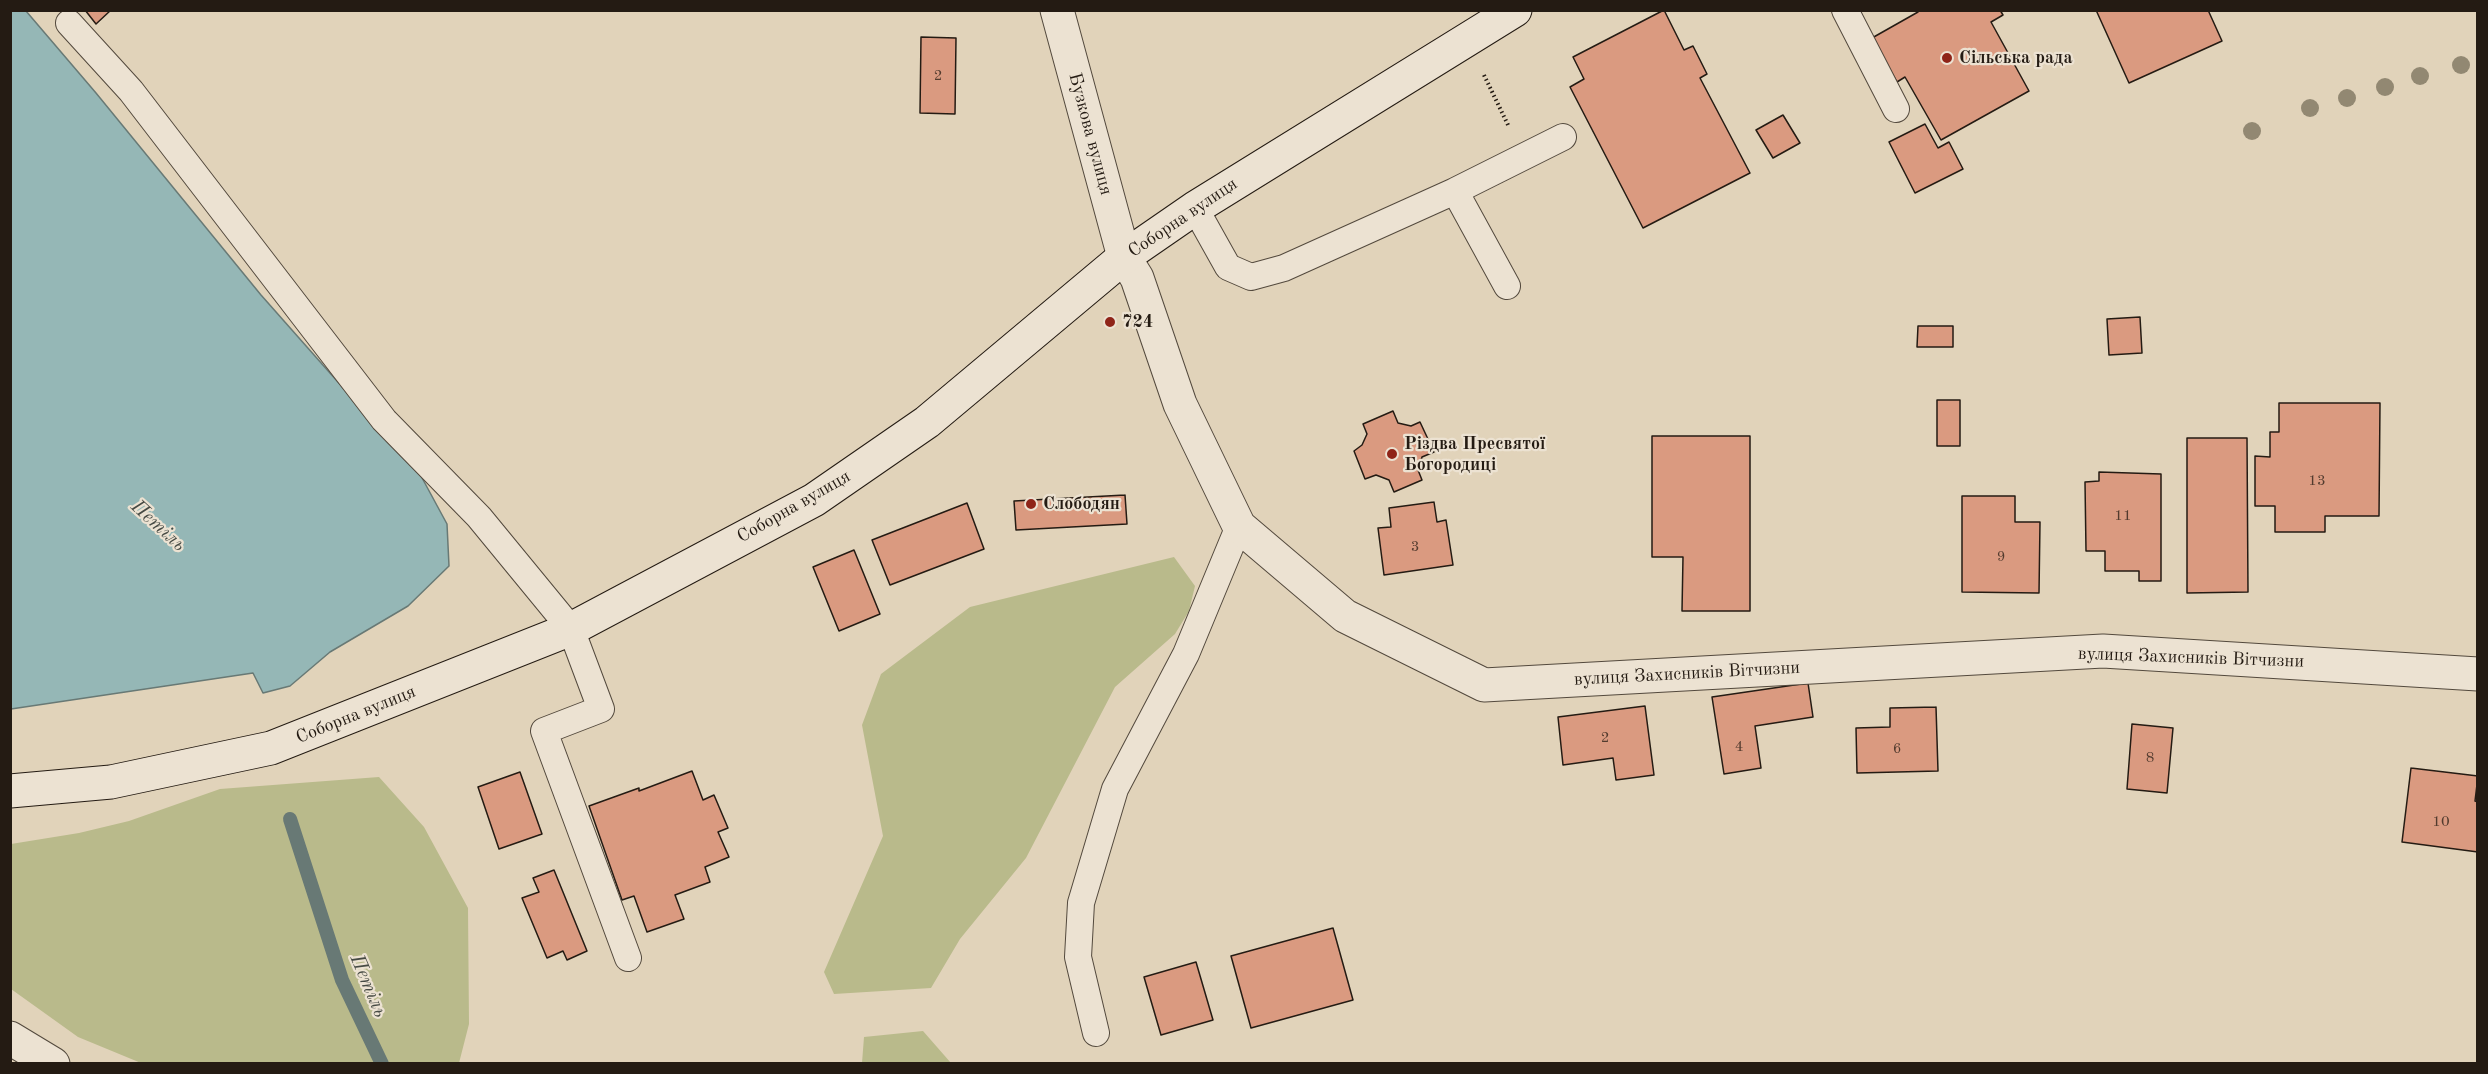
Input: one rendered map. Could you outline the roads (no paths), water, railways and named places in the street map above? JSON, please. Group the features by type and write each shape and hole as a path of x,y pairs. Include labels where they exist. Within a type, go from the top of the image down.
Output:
{"street":[{"name":"Бузкова вулиця","path":"1057,10 1124,257"},
{"name":"Соборна вулиця","path":"10,791 111,782 271,748 571,629 814,500 927,422 1124,257 1195,207 1515,10"},
{"name":"вулиця Захисників Вітчизни","path":"1124,257 1137,278 1180,405 1239,526 1345,616 1484,685 2103,651 2478,674"},
{"path":"10,1038 53,1064"}],"lane":[{"path":"1845,10 1896,109"},
{"path":"69,23 131,91 384,420 479,517 571,629 601,710 544,731 628,958"},
{"path":"1195,207 1228,267 1251,277 1284,268 1455,191 1563,137"},
{"path":"1455,191 1507,286"},
{"path":"1096,1033 1078,957 1081,903 1115,789 1186,654 1239,526"}],"water":[{"path":"10,11 26,11 96,93 261,295 421,476 447,524 449,566 408,606 330,652 290,686 263,693 253,673 11,709"}],"waterway":[{"name":"Петіль","path":"290,819 342,980 382,1064"}],"place":[{"name":"Cільська рада","path":"1947,58"},
{"name":"724","path":"1110,322"},
{"name":"Різдва Пресвятої Богородиці","path":"1392,454"},
{"name":"Слободян","path":"1031,504"}]}
